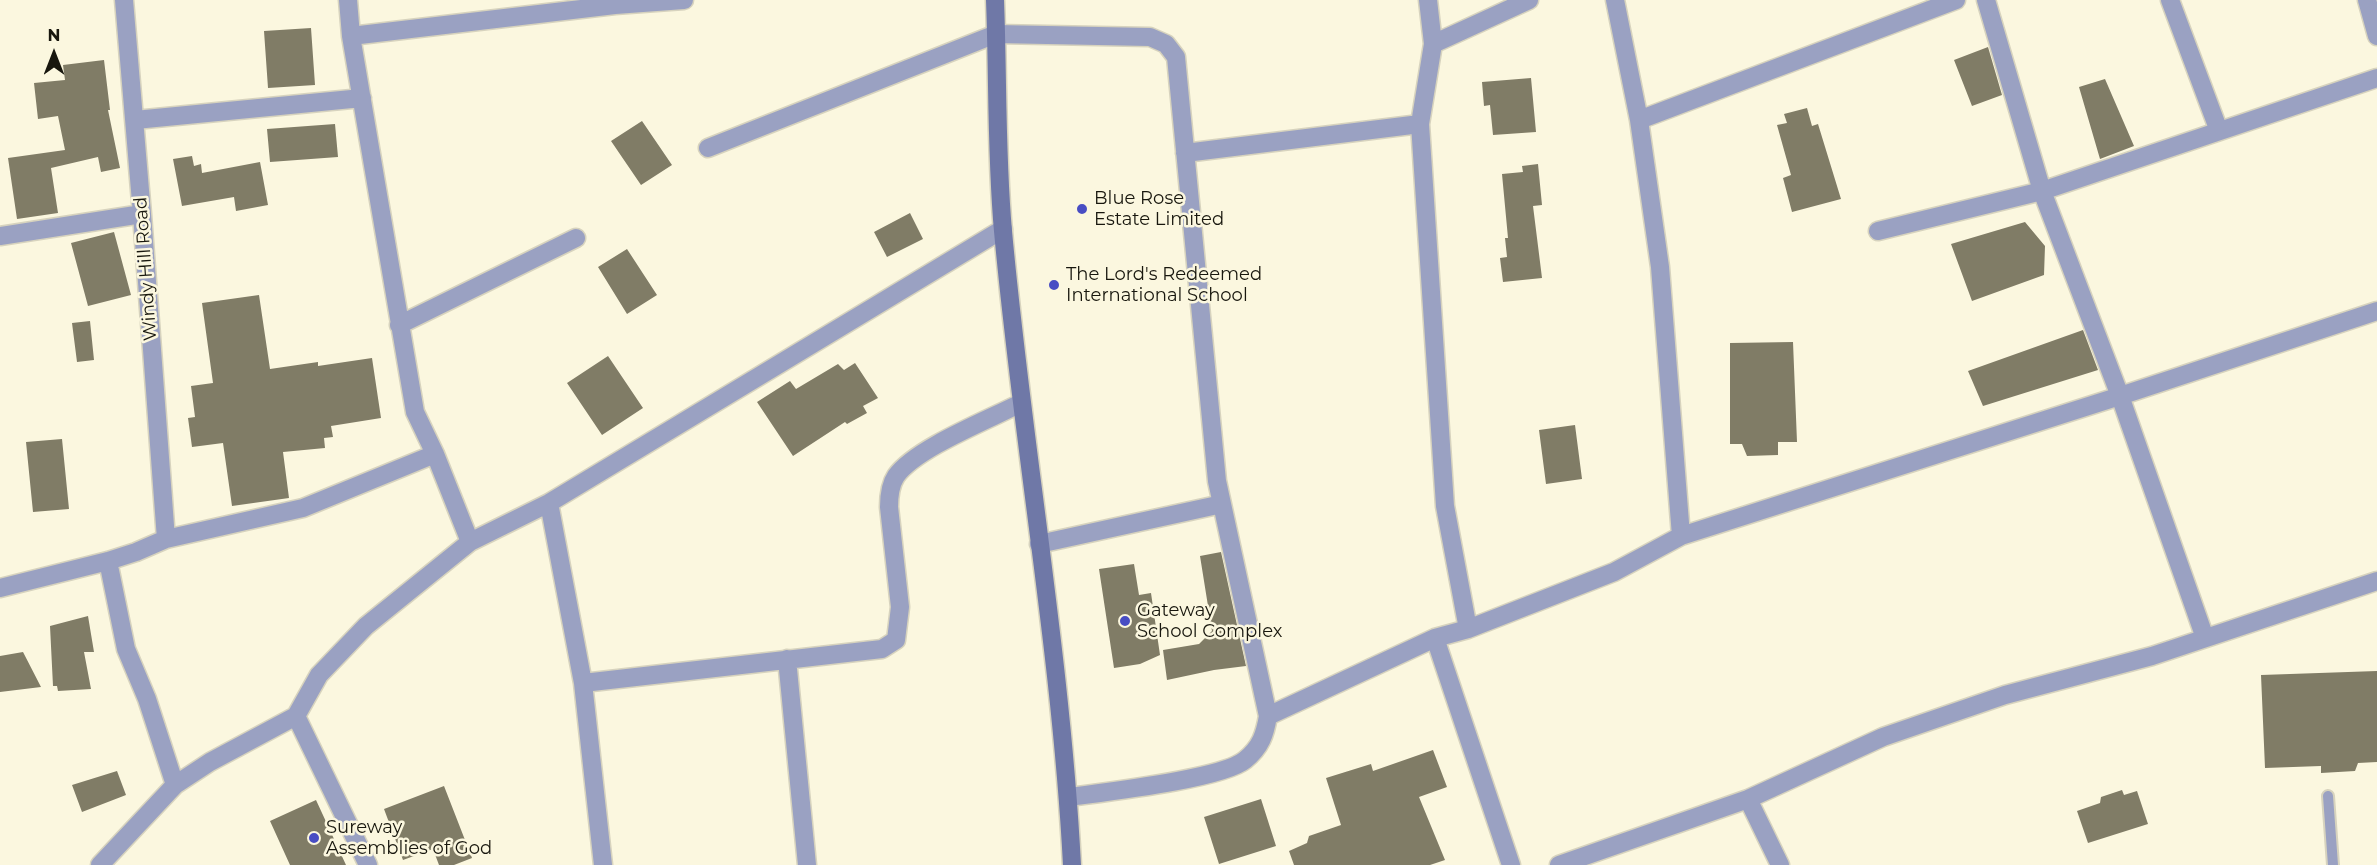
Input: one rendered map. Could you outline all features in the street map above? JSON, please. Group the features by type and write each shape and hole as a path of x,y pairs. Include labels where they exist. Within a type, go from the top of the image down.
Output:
{"street":[{"name":"Windy Hill Road","path":"124,0 166,539"},
{"path":"348,0 351,36 399,325 416,412 470,542"},
{"path":"351,36 615,3 684,0"},
{"path":"995,0 996,88 1003,229 1021,404 1069,798 1072,865"},
{"path":"1428,0 1433,44 1420,124 1445,506 1468,629"},
{"path":"1433,44 1529,0"},
{"path":"1615,0 1639,120 1660,267 1681,536"},
{"path":"1639,120 1956,0"},
{"path":"1986,0 2042,191 2120,396 2205,638"},
{"path":"2170,0 2219,131"},
{"path":"2367,0 2377,36"},
{"path":"708,148 996,34 1150,37 1166,44 1176,57 1203,319 1216,481 1268,716 1264,738 1244,761 1212,774 1069,798"},
{"path":"1878,231 2042,191 2377,78"},
{"path":"135,120 362,98"},
{"path":"1185,153 1420,124"},
{"path":"0,236 142,213"},
{"path":"100,865 175,785 210,762 296,716 319,675 366,626 470,542 549,504 1003,229"},
{"path":"399,325 576,238"},
{"path":"1268,716 1436,638 1468,629 1614,572 1681,536 2120,396 2377,311"},
{"path":"583,683 882,649 896,640 900,607 889,507 889,490 896,476 916,455 1021,404"},
{"path":"0,588 108,561 166,539 303,508 435,454"},
{"path":"549,504 583,683 603,865"},
{"path":"1039,544 1222,504"},
{"path":"108,561 126,649 147,699 175,785"},
{"path":"1558,865 1748,799 1883,737 2006,695 2152,656 2377,581"},
{"path":"1436,638 1510,865"},
{"path":"787,659 807,865"},
{"path":"296,716 368,865"},
{"path":"1748,799 1780,865"}],"lane":[{"path":"2328,796 2333,865"}],"building":[{"path":"311,28 315,85 268,88 264,31"},
{"path":"1988,47 2002,95 1972,106 1954,60"},
{"path":"104,60 110,110 108,110 120,168 101,172 98,157 51,168 58,213 17,219 8,158 65,150 58,116 38,119 34,83 65,80 63,65"},
{"path":"1531,78 1536,132 1493,135 1490,105 1484,106 1482,82"},
{"path":"2105,79 2134,146 2100,159 2079,87"},
{"path":"1807,108 1812,126 1818,124 1841,199 1792,212 1783,178 1791,175 1777,125 1787,123 1784,114"},
{"path":"642,121 672,165 641,185 611,141"},
{"path":"335,124 338,157 270,162 267,129"},
{"path":"192,156 194,166 201,164 202,173 260,162 268,205 236,211 234,197 182,206 173,159"},
{"path":"1538,164 1542,205 1533,206 1542,278 1503,282 1500,258 1507,257 1505,238 1508,238 1502,174 1523,172 1522,166"},
{"path":"910,213 923,239 887,257 874,232"},
{"path":"2025,222 2045,246 2044,275 1972,301 1951,244"},
{"path":"114,232 131,295 88,306 71,243"},
{"path":"627,249 657,295 627,314 598,267"},
{"path":"259,295 270,369 318,362 318,366 372,358 381,418 331,426 333,437 324,438 325,448 283,452 289,498 232,506 223,443 192,447 188,418 195,417 191,386 213,383 202,303"},
{"path":"90,321 94,360 77,362 72,323"},
{"path":"2083,330 2098,370 1983,406 1968,371"},
{"path":"1793,342 1797,442 1778,442 1778,455 1747,456 1742,444 1730,444 1730,343"},
{"path":"608,356 643,408 602,435 567,383"},
{"path":"855,363 878,398 863,406 867,413 847,424 845,422 793,456 757,402 790,381 796,389 838,364 844,370"},
{"path":"1575,425 1582,479 1546,484 1539,430"},
{"path":"62,439 69,509 33,512 26,442"},
{"path":"1221,552 1246,666 1167,680 1163,650 1199,644 1212,631 1200,556"},
{"path":"1134,564 1139,595 1151,593 1160,655 1140,664 1114,668 1099,569"},
{"path":"88,616 94,652 84,652 91,689 58,691 57,686 53,686 50,626"},
{"path":"23,652 41,687 0,692 0,656"},
{"path":"2377,671 2377,762 2358,763 2355,771 2321,773 2321,766 2265,768 2261,675"},
{"path":"1433,750 1447,787 1419,797 1445,860 1430,865 1294,865 1289,851 1307,843 1309,836 1341,825 1326,778 1371,764 1373,771"},
{"path":"117,771 126,795 82,812 72,785"},
{"path":"444,786 472,858 454,865 439,865 433,849 403,860 384,809"},
{"path":"2122,790 2124,795 2137,791 2148,824 2088,843 2077,811 2100,803 2101,797"},
{"path":"1261,799 1276,846 1219,864 1204,817"},
{"path":"316,800 346,865 290,865 270,821"}],"place":[{"name":"Blue Rose Estate Limited","path":"1082,209"},
{"name":"The Lord's Redeemed International School","path":"1054,285"},
{"name":"Gateway School Complex","path":"1125,621"},
{"name":"Sureway Assemblies of God","path":"314,838"}]}
